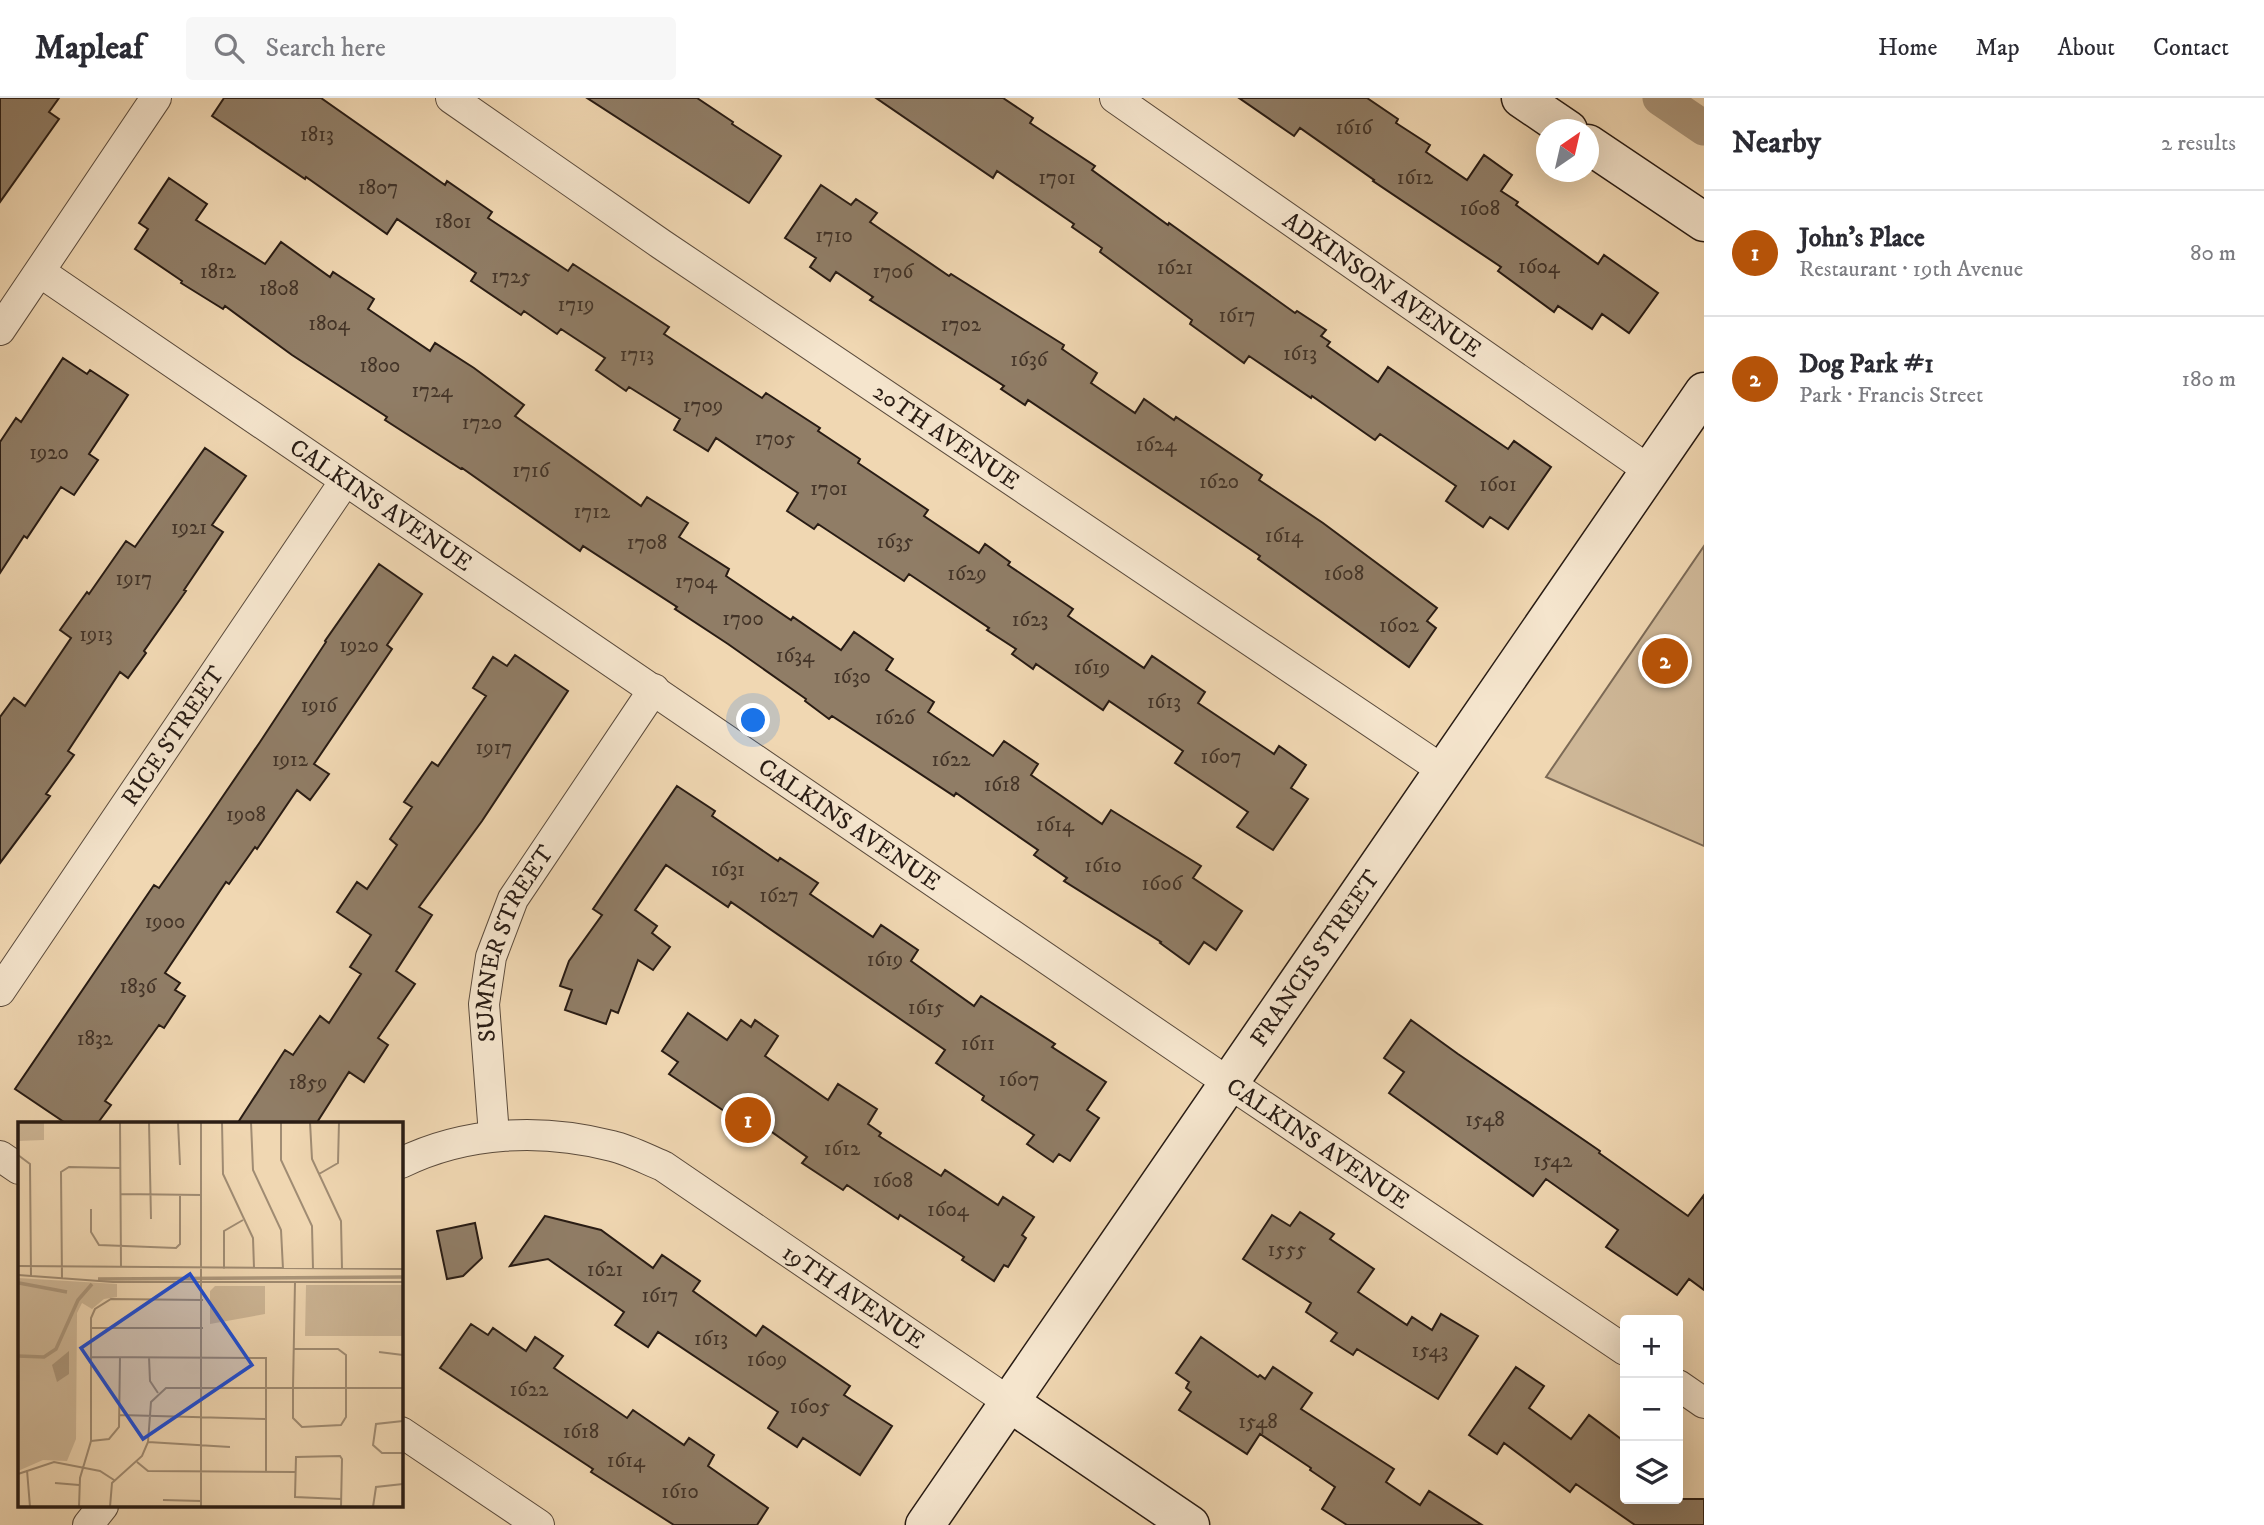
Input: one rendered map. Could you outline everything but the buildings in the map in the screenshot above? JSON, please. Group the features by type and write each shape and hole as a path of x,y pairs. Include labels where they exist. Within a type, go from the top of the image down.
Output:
{"street":[{"path":"0,330 156,98"},
{"name":"20TH AVENUE","path":"451,98 661,244 1444,771"},
{"name":"ADKINSON AVENUE","path":"1115,98 1650,471"},
{"path":"1521,98 1552,119"},
{"path":"1599,151 1704,222"},
{"name":"CALKINS AVENUE","path":"40,272 1620,1347"},
{"name":"FRANCIS STREET","path":"925,1525 1704,392"},
{"name":"RICE STREET","path":"0,991 345,481"},
{"name":"SUMNER STREET","path":"494,1135 484,1003 491,957 513,899 654,690"},
{"name":"19TH AVENUE","path":"494,1135 546,1134 587,1141 614,1146 663,1166 1190,1525"},
{"path":"402,1162 422,1152 494,1135"},
{"path":"0,1156 18,1168"},
{"path":"1683,1388 1704,1403"},
{"path":"402,1433 539,1525"},
{"path":"88,1525 101,1508"}],"shaded area":[{"path":"1704,546 1704,846 1546,777"}],"waterway":[{"path":"1660,98 1704,128"}],"place":[{"name":"Dog Park #1","path":"1665,661"},
{"name":"John's Place","path":"748,1120"}]}
